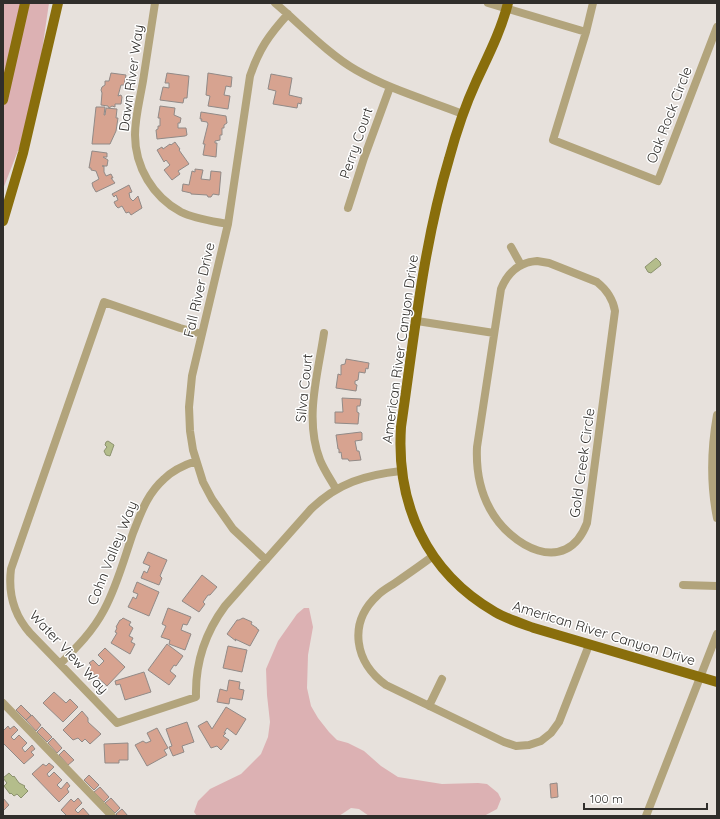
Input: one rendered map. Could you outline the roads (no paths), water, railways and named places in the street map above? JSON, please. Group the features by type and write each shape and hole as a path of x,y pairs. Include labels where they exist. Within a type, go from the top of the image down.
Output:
{"main road":[{"path":"3,100 25,3"},
{"path":"3,220 23,153 58,3"},
{"name":"American River Canyon Drive","path":"508,6 464,114 444,176 433,220 401,428 401,471 409,508 416,526 433,556 444,570 463,589 495,612 534,628 717,682"}],"street":[{"name":"Dawn River Way","path":"155,3 136,123 136,147 138,158 147,180 162,198 171,205 181,212 197,218 228,224"},
{"path":"275,3 338,57 371,79 464,114"},
{"path":"488,3 508,6 586,32"},
{"name":"Oak Rock Circle","path":"593,3 586,32 553,140 658,181 717,27"},
{"name":"Fall River Drive","path":"266,560 242,538 222,514 206,488 196,461 190,431 189,400 192,376 228,224 250,76 256,58 266,41 288,14"},
{"name":"Perry Court","path":"348,208 390,86"},
{"path":"511,247 521,265"},
{"name":"Gold Creek Circle","path":"532,262 543,262 591,279 602,286 609,295 615,311 588,516 581,534 572,544 561,550 548,552 536,551 518,541 498,521 490,509 481,490 477,461 477,447 494,333 500,293 504,282 511,272 521,265 532,262"},
{"name":"Water View Way","path":"202,334 104,302 10,569 10,592 17,615 26,628 117,723 196,697 196,674 200,654 210,628 225,606 266,560 316,505 336,489 360,479 378,474 401,471"},
{"path":"417,321 494,333"},
{"name":"Silva Court","path":"324,333 314,402 313,431 320,460 336,489"},
{"path":"717,415 712,456 712,475 717,518"},
{"name":"Cohn Valley Way","path":"60,664 85,638 104,610 141,511 149,495 165,478 180,468 196,461"},
{"path":"433,556 378,595 367,608 362,619 359,636 363,659 376,678 386,685 510,744 522,746 535,744 547,737 559,722 589,645"},
{"path":"683,585 717,586"},
{"path":"646,816 717,634"},
{"path":"429,706 442,679"},
{"path":"3,703 112,816"}]}
